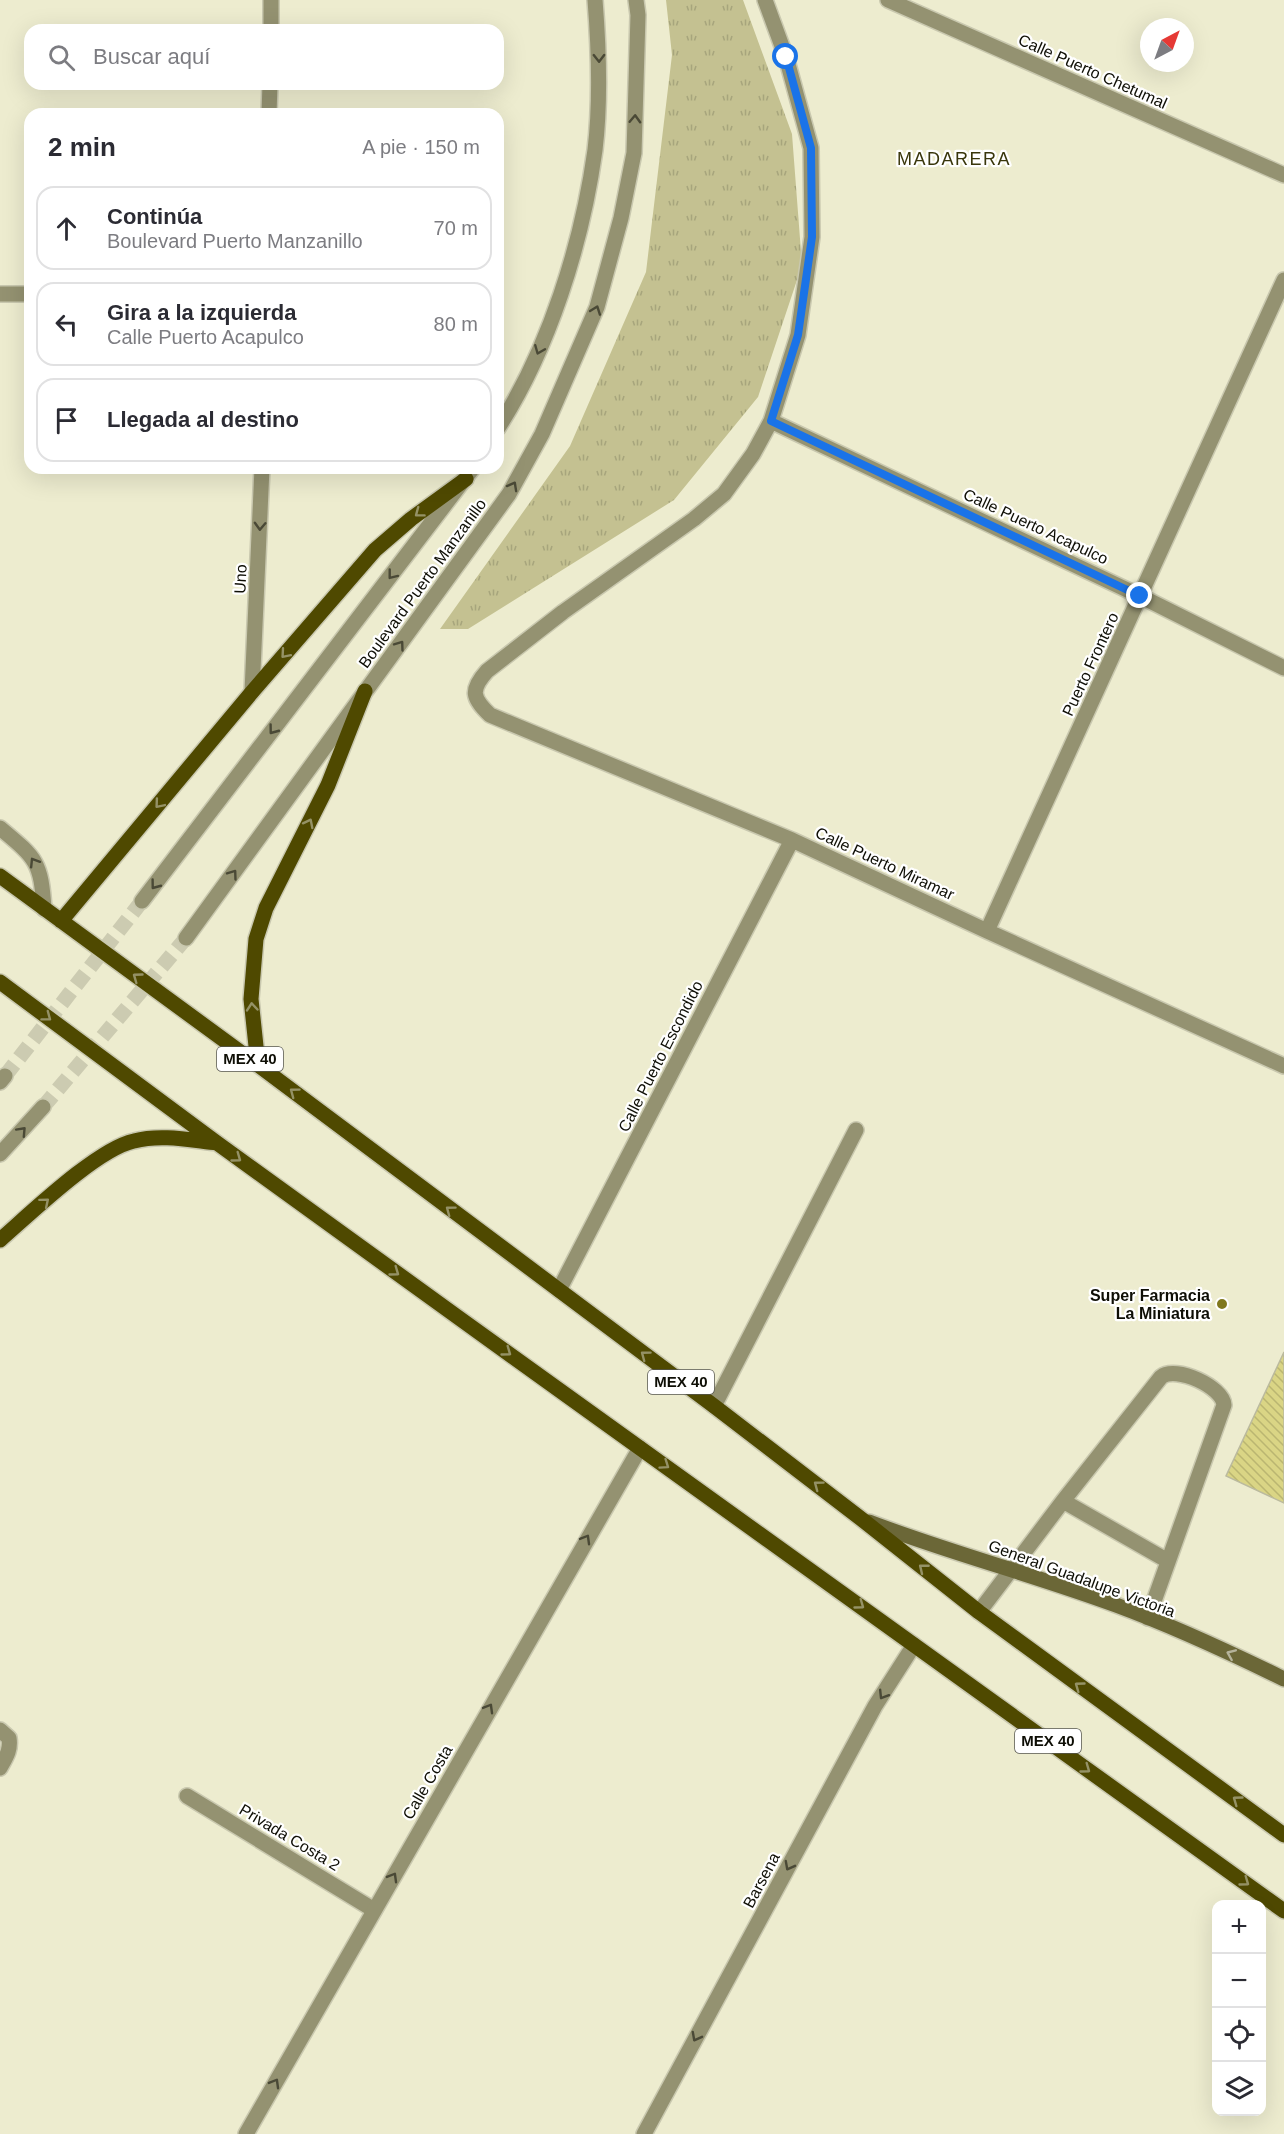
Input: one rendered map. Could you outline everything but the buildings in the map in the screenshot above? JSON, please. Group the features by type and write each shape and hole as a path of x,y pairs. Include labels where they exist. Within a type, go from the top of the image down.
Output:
{"main road":[{"path":"61,921 252,692 375,550 468,474"},
{"path":"258,1065 251,999 256,939 266,908 328,784 365,691"},
{"name":"MEX 40","path":"0,876 258,1065 714,1406 979,1612 1284,1835"},
{"name":"MEX 40","path":"0,982 217,1143 1284,1911"},
{"path":"0,1240 74,1177 113,1149 132,1141 155,1137 217,1143"},
{"name":"General Guadalupe Victoria","path":"864,1521 924,1543 1011,1569 1118,1606 1284,1679"}],"street":[{"path":"271,0 271,24"},
{"path":"504,417 530,370 552,318 571,260 585,206 595,150 598,105 599,57 595,0"},
{"name":"Boulevard Puerto Manzanillo","path":"186,938 508,494 542,434 597,307 621,218 634,153 638,15 636,0"},
{"path":"765,0 786,57 811,148 812,237 798,335 771,421"},
{"name":"Calle Puerto Chetumal","path":"888,0 1284,175"},
{"path":"269,108 270,90"},
{"name":"Puerto Frontero","path":"987,931 1284,280"},
{"path":"0,294 24,294"},
{"name":"Calle Puerto Acapulco","path":"771,421 1140,596 1284,668"},
{"name":"Calle Puerto Miramar","path":"771,421 753,454 724,494 694,519 563,612 487,671 476,683 475,694 480,706 490,716 792,840 1284,1066"},
{"name":"Uno","path":"252,692 262,474"},
{"name":"Boulevard Puerto Manzanillo","path":"142,901 468,474"},
{"path":"0,828 26,849 38,866 42,878 44,909"},
{"name":"Calle Puerto Escondido","path":"559,1290 792,840"},
{"path":"0,1154 44,1107"},
{"path":"714,1406 856,1130"},
{"path":"979,1612 1063,1501 1166,1373 1173,1372 1183,1374 1211,1387 1223,1398 1224,1406 1148,1618"},
{"name":"Calle Costa","path":"246,2134 640,1448"},
{"path":"1063,1501 1168,1561"},
{"name":"Barsena","path":"644,2134 875,1706 914,1645"},
{"path":"0,1730 9,1738 10,1745 9,1753 0,1768"},
{"name":"Privada Costa 2","path":"187,1796 374,1910"}],"green space":[{"path":"666,0 743,0 792,134 802,265 758,397 674,500 468,629 440,629 570,446 646,272 672,55"}],"tunnel":[{"path":"5,1076 142,901"},
{"path":"43,1107 186,938"}],"place":[{"name":"Super Farmacia La Miniatura","path":"1222,1304"}],"district":[{"name":"MADARERA","path":"954,159"}],"route":[{"path":"786,57 811,148 812,237 798,335 771,421 1140,596"}]}
